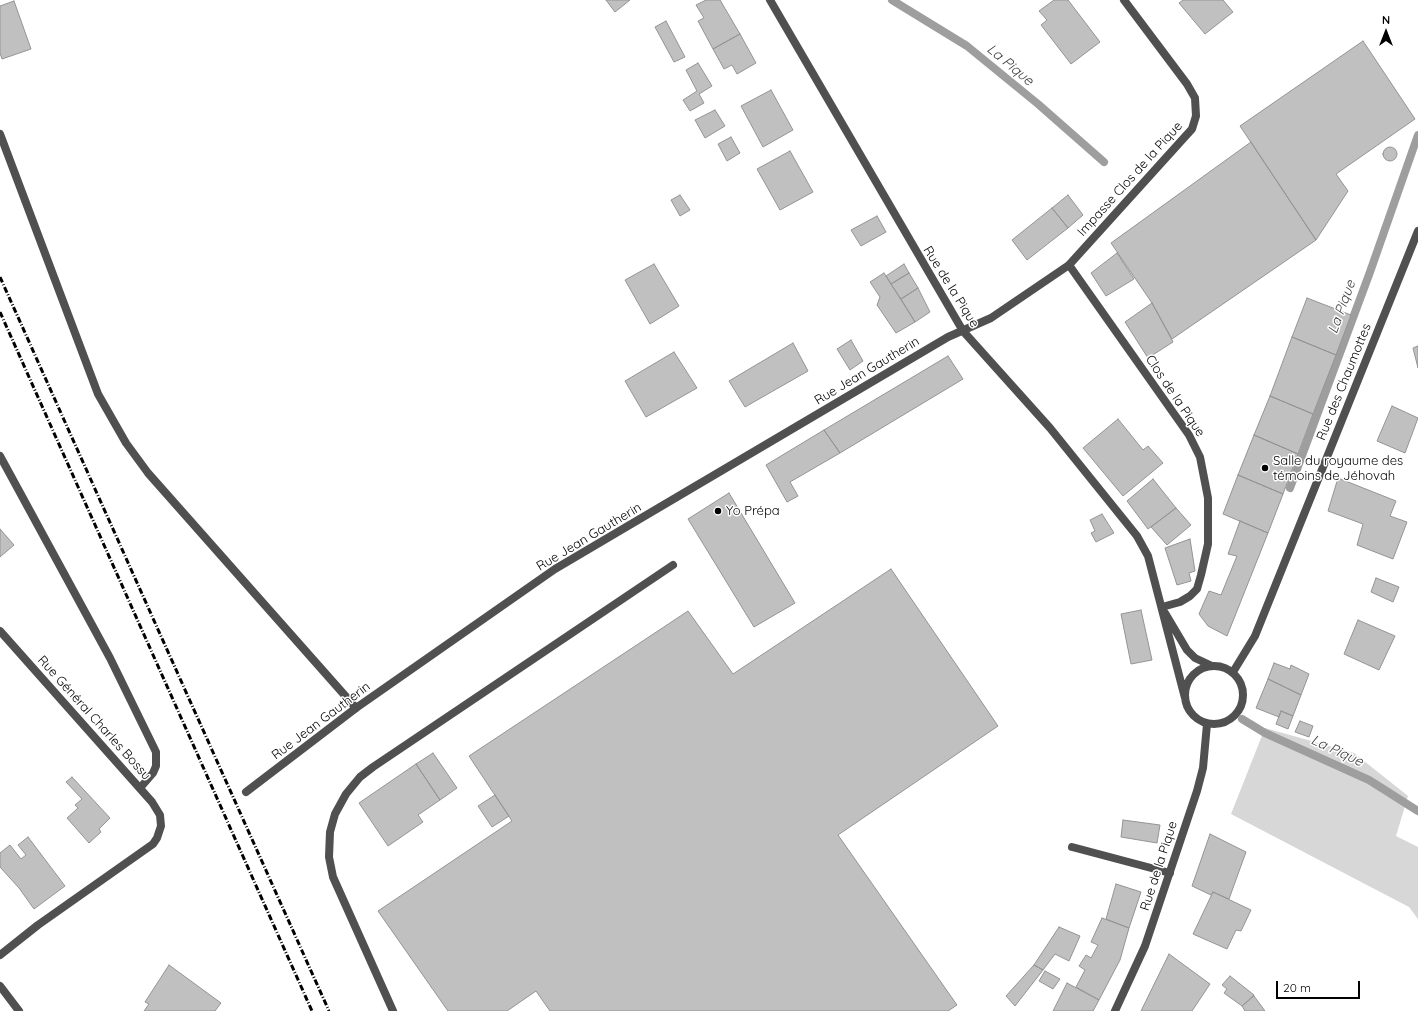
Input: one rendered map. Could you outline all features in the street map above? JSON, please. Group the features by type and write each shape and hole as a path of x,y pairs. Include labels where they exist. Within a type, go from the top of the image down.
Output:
{"street":[{"name":"Rue de la Pique","path":"770,0 963,331 1050,428 1137,536 1148,556 1185,698"},
{"name":"Impasse Clos de la Pique","path":"963,331 990,318 1069,265 1192,129 1196,116 1195,98 1124,0"},
{"path":"0,134 98,394 126,442 148,473 356,708"},
{"name":"Rue des Chaumottes","path":"1233,672 1255,636 1414,248 1418,231"},
{"name":"Clos de la Pique","path":"1069,265 1189,435 1200,457 1208,498 1208,544 1202,575 1197,589 1190,596 1180,602 1162,607"},
{"name":"Rue Jean Gautherin","path":"246,792 356,708 555,569 942,341 963,331"},
{"path":"0,456 110,658 156,752 156,766 153,773 140,788"},
{"path":"393,1011 333,877 329,857 330,832 335,814 346,794 360,777 373,767 674,565"},
{"name":"Rue de la Pique","path":"1162,607 1179,634 1186,650 1195,658 1212,666"},
{"name":"Rue Général Charles Bossu","path":"0,631 140,788 160,815 161,826 157,838 153,844 38,925 0,955"},
{"path":"1212,666 1219,666 1233,672 1242,687 1244,696 1242,704 1232,719 1224,723 1207,724 1194,717 1190,712 1185,698 1189,680 1195,673 1212,666"},
{"name":"Rue de la Pique","path":"1115,1011 1145,946 1170,874 1203,768 1207,724"},
{"path":"1072,847 1170,874"},
{"path":"0,986 19,1011"}],"shaded area":[{"path":"1265,728 1354,753 1408,796 1396,836 1418,847 1418,919 1409,907 1231,814"}],"building":[{"path":"606,0 630,0 615,12"},
{"path":"706,0 720,0 740,34 713,49 698,21 704,18 696,5"},
{"path":"1054,0 1068,0 1100,42 1071,64 1041,25 1047,20 1039,11"},
{"path":"1183,0 1223,0 1233,12 1205,34 1179,3"},
{"path":"14,1 31,49 2,59 0,53 0,6"},
{"path":"666,21 685,57 674,62 655,27"},
{"path":"740,34 756,63 737,74 732,65 724,69 713,49"},
{"path":"1363,41 1415,119 1336,174 1348,191 1316,240 1240,126"},
{"path":"698,63 712,86 699,94 704,103 690,111 683,100 697,91 686,70"},
{"path":"771,90 793,130 763,147 741,106"},
{"path":"715,110 725,126 705,138 695,120"},
{"path":"731,137 740,153 727,161 718,144"},
{"path":"1251,142 1316,240 1172,339 1152,303 1111,243"},
{"path":"1390,147 1395,149 1397,154 1395,159 1390,161 1385,159 1383,154 1385,149"},
{"path":"790,151 813,192 780,210 757,169"},
{"path":"680,195 690,210 680,216 671,200"},
{"path":"1068,195 1083,215 1068,228 1052,208"},
{"path":"1052,208 1068,228 1027,260 1012,240"},
{"path":"877,216 886,232 861,246 851,230"},
{"path":"1117,253 1134,279 1106,296 1091,273"},
{"path":"654,264 679,306 650,324 625,280"},
{"path":"904,264 909,273 891,284 886,276"},
{"path":"884,273 915,322 896,333 877,305 880,297 870,282"},
{"path":"909,273 918,288 901,299 891,284"},
{"path":"918,288 930,312 915,322 901,299"},
{"path":"1307,298 1351,315 1336,355 1292,337"},
{"path":"1152,303 1173,342 1148,358 1125,322"},
{"path":"1292,337 1336,355 1313,414 1270,396"},
{"path":"851,340 863,361 850,370 837,349"},
{"path":"793,343 808,371 745,407 729,381"},
{"path":"1418,346 1418,368 1413,348"},
{"path":"674,352 697,388 646,417 625,381"},
{"path":"948,356 963,379 840,453 824,430"},
{"path":"1270,396 1313,414 1298,454 1254,435"},
{"path":"1392,406 1418,418 1405,453 1377,441"},
{"path":"1118,419 1143,450 1148,446 1163,463 1123,496 1083,448"},
{"path":"824,430 840,453 790,482 798,496 787,502 766,465"},
{"path":"1254,435 1298,454 1283,494 1238,475"},
{"path":"1238,475 1283,494 1268,533 1223,514"},
{"path":"1338,478 1396,501 1390,516 1407,522 1393,559 1357,545 1363,524 1328,511"},
{"path":"1153,479 1176,508 1148,529 1127,501"},
{"path":"729,493 795,603 754,627 688,519"},
{"path":"1176,508 1191,525 1167,545 1151,527"},
{"path":"1102,514 1114,533 1096,542 1091,533 1095,531 1090,520"},
{"path":"1240,521 1268,533 1227,636 1208,626 1199,614 1209,591 1221,595 1237,556 1228,554"},
{"path":"0,529 14,545 0,557"},
{"path":"1190,539 1195,571 1189,573 1191,581 1177,585 1165,548"},
{"path":"891,569 998,726 838,835 957,1005 948,1011 550,1011 536,991 507,1011 448,1011 378,911 512,821 469,756 688,611 733,674"},
{"path":"1376,578 1399,587 1393,602 1371,592"},
{"path":"1141,610 1152,660 1131,664 1121,614"},
{"path":"1358,620 1395,636 1379,670 1344,654"},
{"path":"1274,663 1290,669 1291,665 1309,674 1301,695 1268,679"},
{"path":"1268,679 1301,695 1293,716 1281,711 1279,717 1256,708"},
{"path":"1281,711 1293,716 1288,729 1276,724"},
{"path":"1300,721 1313,726 1309,737 1295,732"},
{"path":"433,753 457,788 440,800 416,764"},
{"path":"416,764 440,800 418,815 423,822 388,846 359,803"},
{"path":"72,777 110,818 99,829 101,832 89,843 67,818 78,808 75,805 82,799 66,782"},
{"path":"495,795 509,816 492,827 478,806"},
{"path":"1123,820 1160,825 1157,843 1121,837"},
{"path":"1210,834 1246,852 1229,899 1213,892 1211,895 1192,886"},
{"path":"28,837 65,886 34,909 19,888 0,867 0,853 10,845 21,859 26,855 18,845"},
{"path":"1116,884 1141,892 1129,928 1106,919"},
{"path":"1213,892 1251,910 1241,931 1236,930 1227,949 1193,934"},
{"path":"1102,918 1129,928 1120,960 1099,1000 1076,987 1085,970 1079,966 1086,955 1091,958 1098,945 1091,942"},
{"path":"1059,927 1080,936 1069,961 1055,954 1043,970 1034,965"},
{"path":"1169,954 1210,984 1192,1011 1141,1011"},
{"path":"169,965 221,1003 215,1011 144,1011 149,1004 145,1002"},
{"path":"1034,965 1043,970 1015,1006 1006,996"},
{"path":"1045,971 1060,979 1053,989 1039,981"},
{"path":"1230,976 1254,995 1242,1006 1224,993 1227,989 1222,985"},
{"path":"1067,983 1099,1000 1093,1011 1053,1011"},
{"path":"1254,996 1265,1011 1245,1011 1242,1006"}],"waterway":[{"name":"La Pique","path":"892,0 967,46 1038,104 1104,162"},
{"name":"La Pique","path":"1290,488 1370,272 1418,135"},
{"name":"La Pique","path":"1242,719 1265,733 1369,780 1418,811"}],"railway":[{"path":"0,277 329,1011"},
{"path":"0,312 312,1011"}],"place":[{"name":"Salle du royaume des témoins de Jéhovah","path":"1265,468"},
{"name":"Yo Prépa","path":"718,511"}]}
